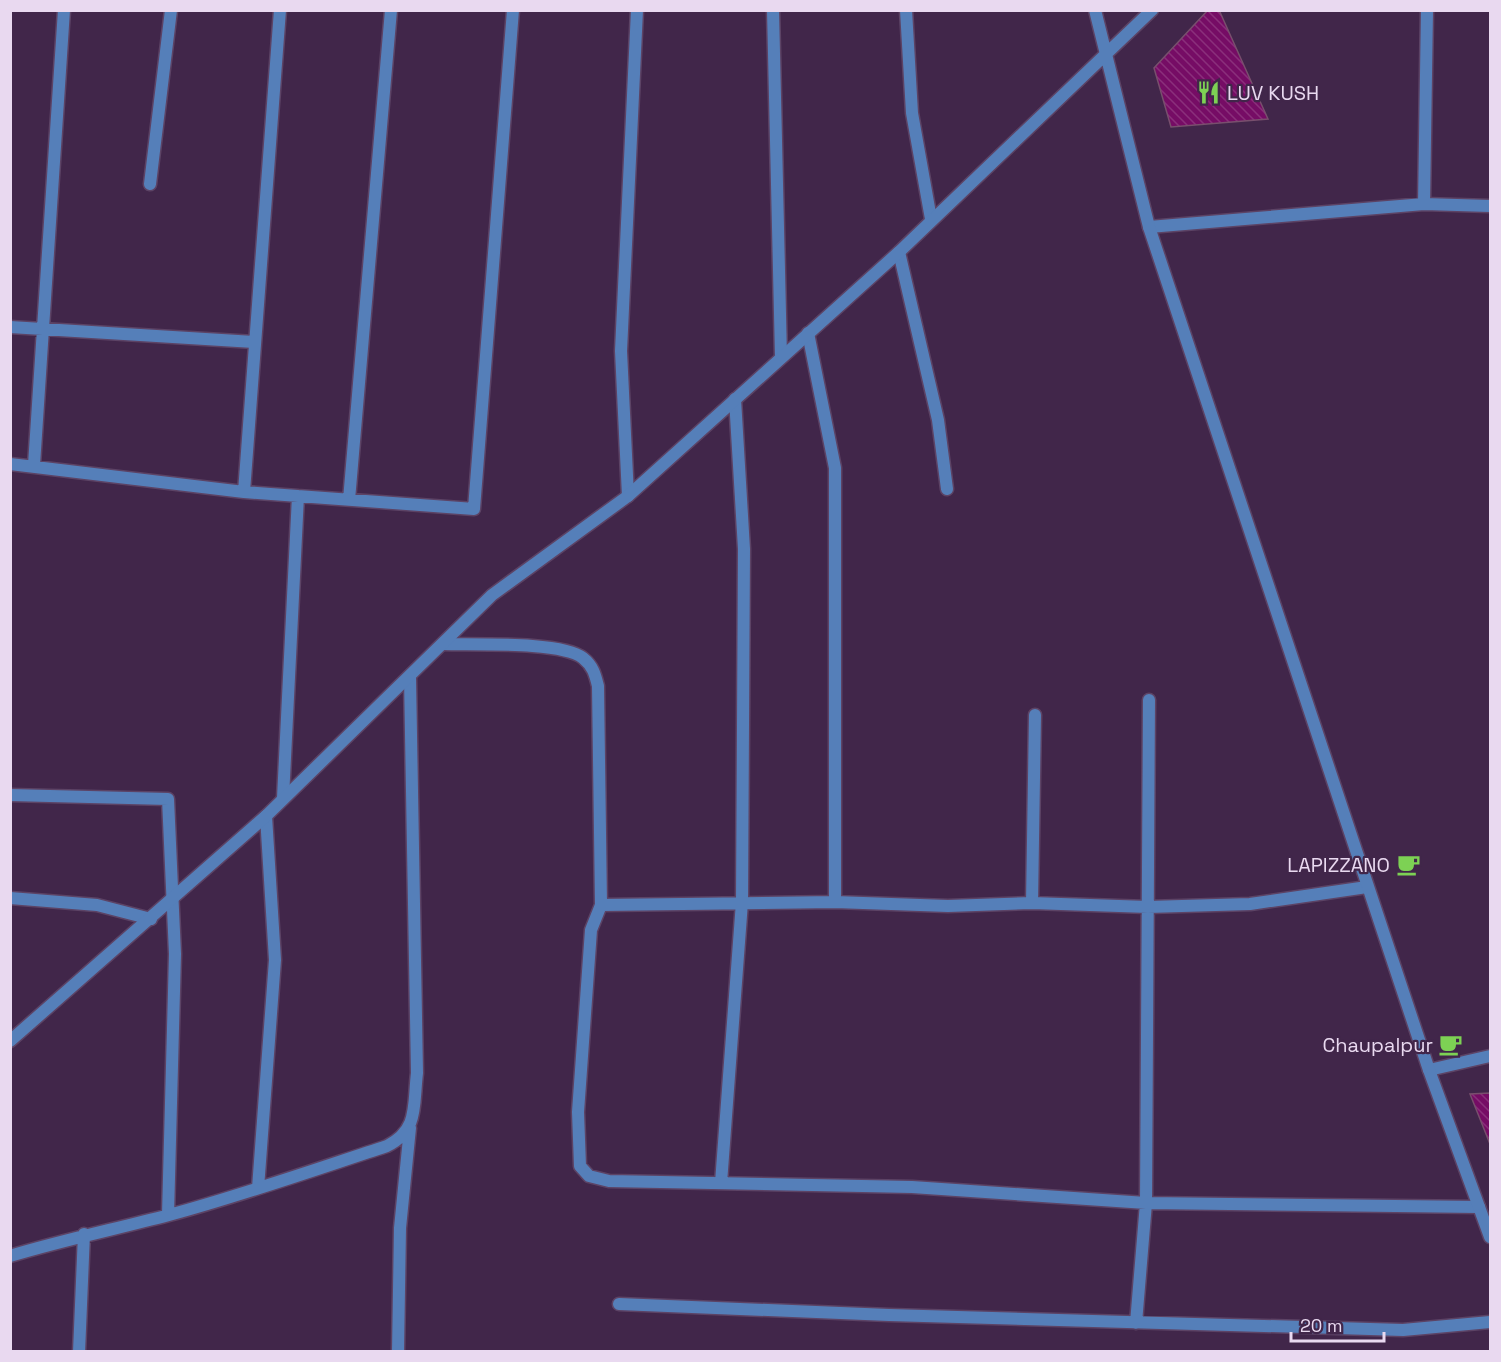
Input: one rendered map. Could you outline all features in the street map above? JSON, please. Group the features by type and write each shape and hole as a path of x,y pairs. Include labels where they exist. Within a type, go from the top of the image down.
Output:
{"street":[{"path":"34,465 64,10"},
{"path":"150,184 171,10"},
{"path":"244,492 280,10"},
{"path":"349,500 391,10"},
{"path":"10,464 34,465 244,492 474,509 513,10"},
{"path":"628,496 621,351 637,10"},
{"path":"773,10 781,357"},
{"path":"906,10 912,113 931,219"},
{"path":"1095,10 1149,227 1428,1070 1491,1237"},
{"path":"10,1041 266,816 410,678 492,595 628,496 899,252 1152,10"},
{"path":"1424,204 1427,10"},
{"path":"1149,227 1424,204 1491,206"},
{"path":"899,252 938,420 947,489"},
{"path":"10,327 44,327 254,342"},
{"path":"808,333 835,468 835,902"},
{"path":"721,1183 742,902 744,549 735,399"},
{"path":"283,798 298,496"},
{"path":"443,644 552,648 581,656 593,668 598,686 601,905 591,930 578,1113 580,1166 589,1176 609,1181 912,1187 1146,1203 1479,1207"},
{"path":"398,1352 400,1228 417,1073 410,678"},
{"path":"1136,1323 1146,1203 1149,700"},
{"path":"1032,903 1035,715"},
{"path":"10,795 168,799 175,954 168,1215"},
{"path":"258,1188 275,960 266,816"},
{"path":"601,905 835,902 948,906 1032,903 1148,907 1250,904 1367,887"},
{"path":"10,898 97,905 151,919"},
{"path":"1428,1070 1491,1056"},
{"path":"10,1256 84,1234 168,1215 258,1188 387,1146 402,1138 410,1127"},
{"path":"79,1352 84,1234"},
{"path":"620,1304 1136,1323 1403,1330 1491,1322"}],"building":[{"name":"LUV KUSH","path":"1208,10 1219,10 1268,119 1171,127 1154,68"},
{"path":"1490,1093 1490,1144 1470,1094"}],"place":[{"name":"LUV KUSH","path":"1209,93"},
{"name":"LAPIZZANO","path":"1408,865"},
{"name":"Chaupalpur","path":"1451,1045"}]}
